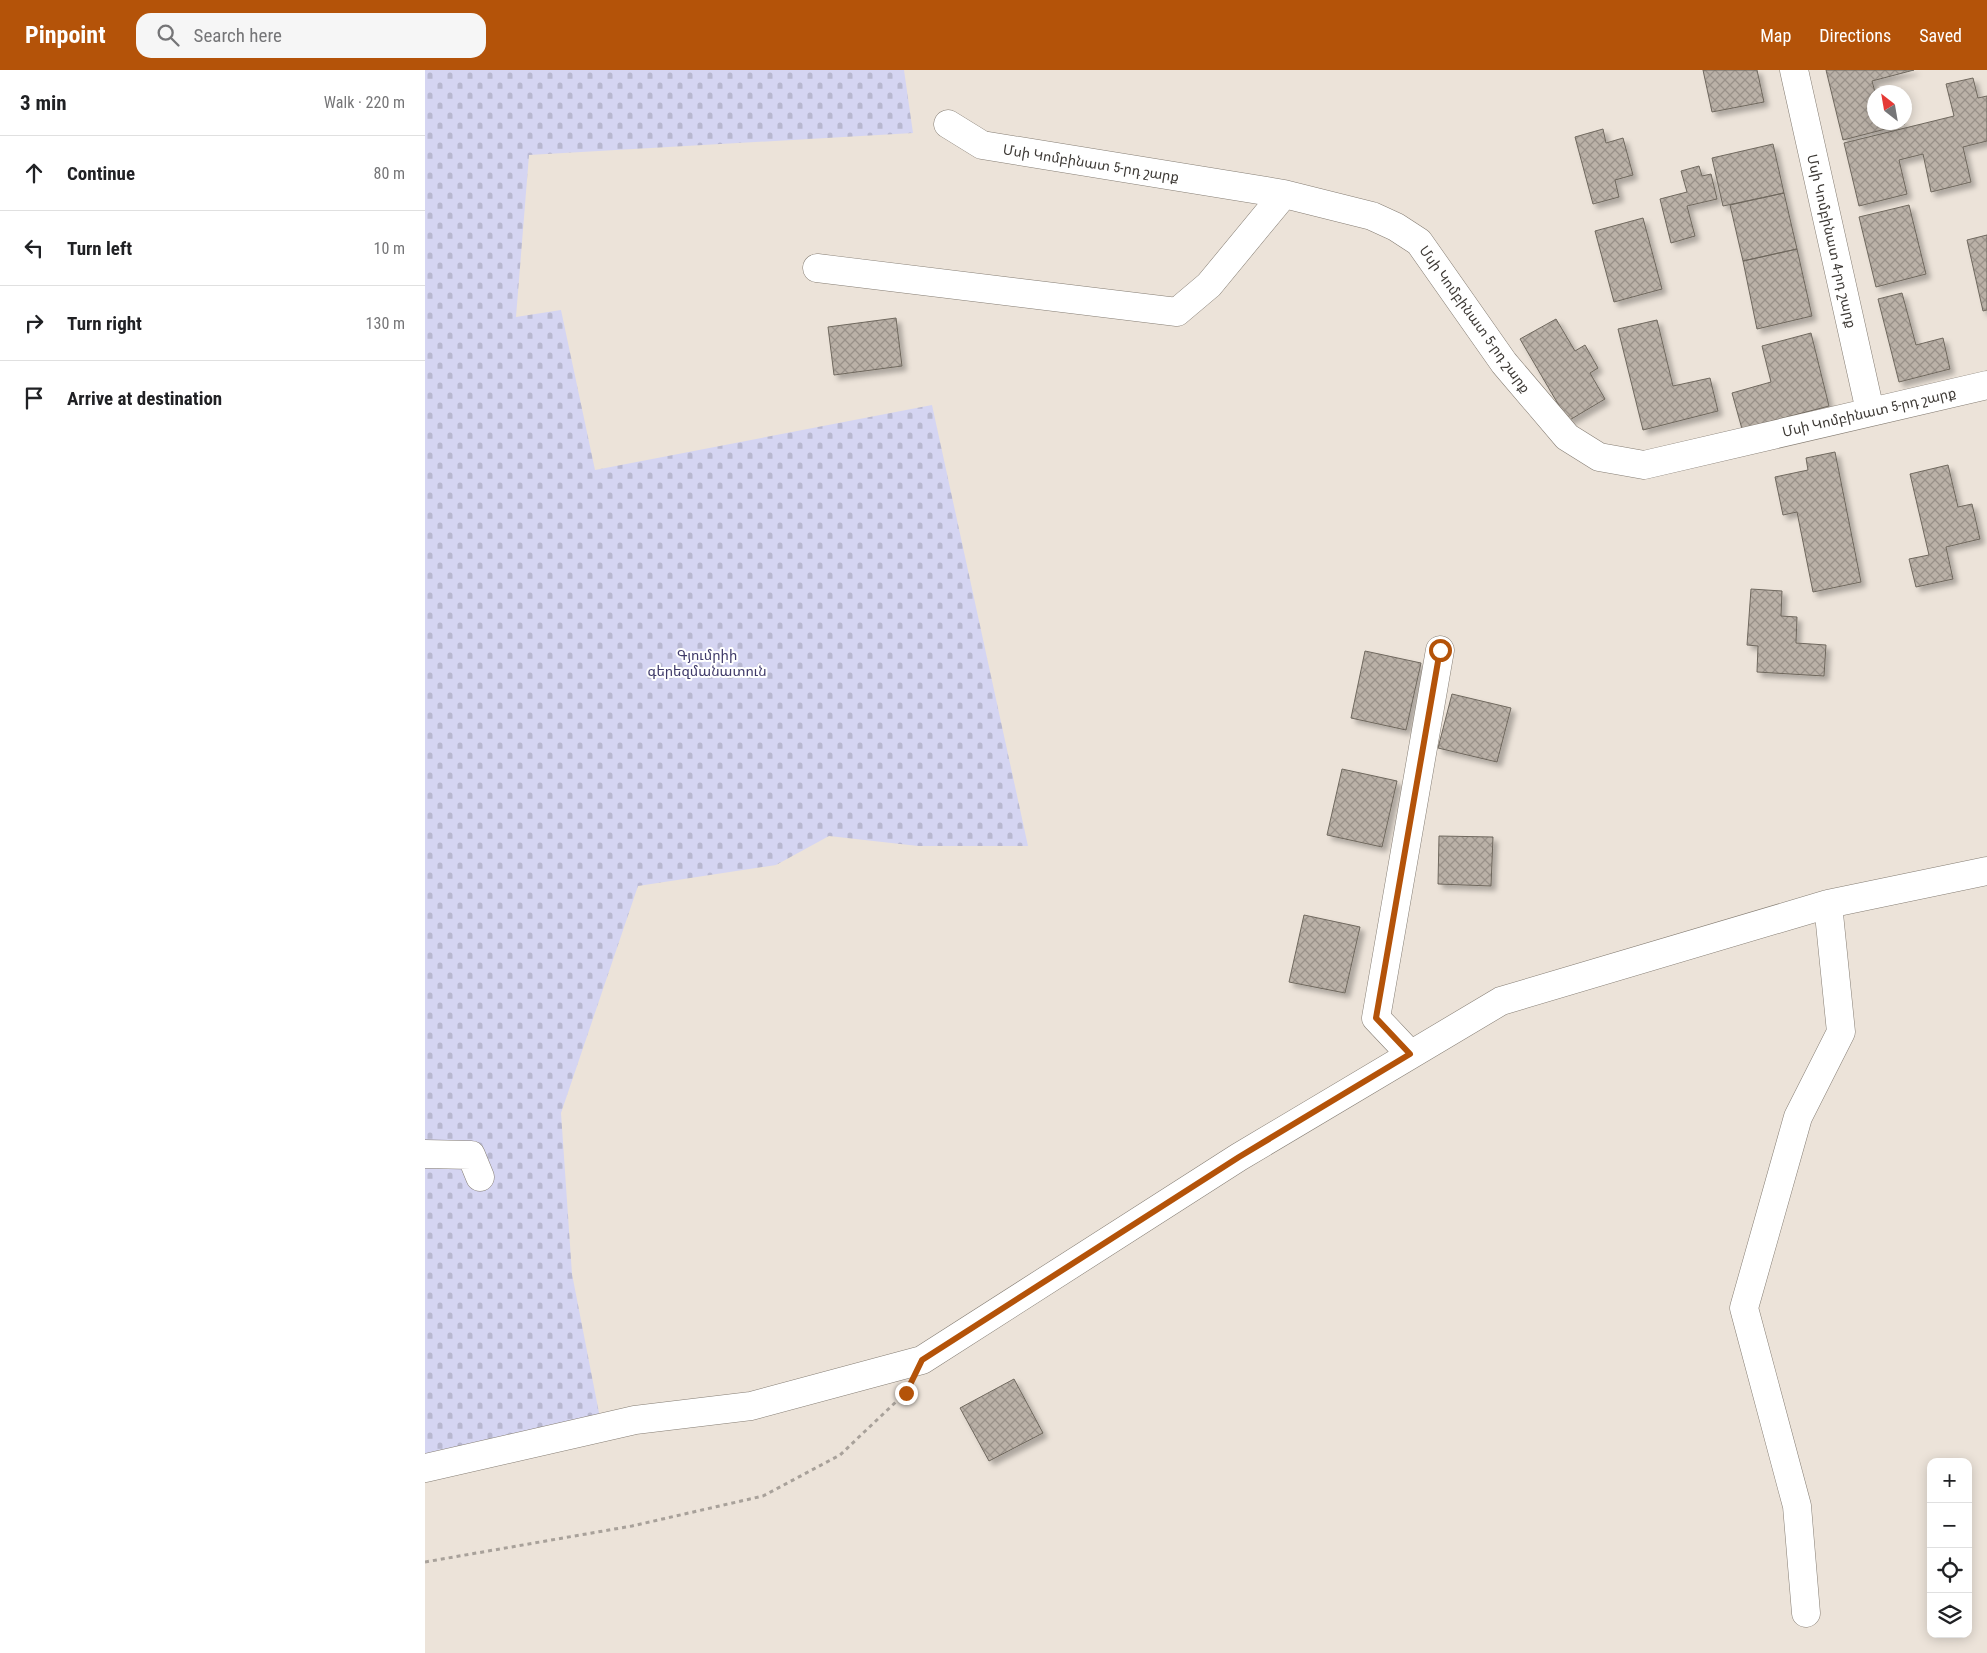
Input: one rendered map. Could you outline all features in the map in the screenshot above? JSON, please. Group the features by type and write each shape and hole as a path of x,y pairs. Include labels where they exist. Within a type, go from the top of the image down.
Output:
{"street":[{"name":"Մսի Կոմբինատ 4-րդ շարք","path":"1795,70 1870,411"},
{"name":"Մսի Կոմբինատ 5-րդ շարք","path":"948,124 982,145 1284,194 1372,216 1396,227 1419,242 1504,364 1567,437 1599,457 1644,466 1870,411 1987,385"},
{"path":"817,268 1177,312 1209,285 1284,194"},
{"path":"1410,1054 1376,1018 1440,650"},
{"path":"425,1468 635,1420 751,1406 922,1360 1239,1157 1501,1001 1827,904 1987,871"},
{"path":"1806,1613 1797,1506 1744,1308 1798,1117 1841,1032 1827,904"},
{"path":"425,1154 471,1155 480,1177"}],"path":[{"path":"425,1562 632,1526 763,1496 840,1455 906,1393 922,1360"}],"green space":[{"name":"Գյումրիի գերեզմանատուն","path":"425,70 904,70 913,133 529,155 516,317 561,310 595,470 932,405 1028,846 918,846 829,836 776,865 638,886 561,1113 572,1274 600,1418 425,1457"}],"building":[{"path":"1703,70 1757,70 1764,102 1712,112"},
{"path":"1826,70 1914,70 1872,81 1873,85 1867,85 1867,130 1882,130 1843,140"},
{"path":"1973,78 1978,98 1987,96 1987,141 1963,147 1971,182 1931,192 1923,154 1899,160 1907,194 1859,206 1844,143 1897,130 1912,130 1912,126 1954,116 1946,84"},
{"path":"1603,129 1606,143 1623,138 1633,175 1615,180 1619,197 1593,204 1575,137"},
{"path":"1773,144 1784,193 1723,206 1712,158"},
{"path":"1699,166 1702,176 1711,174 1717,199 1687,206 1695,236 1671,243 1660,199 1687,192 1681,171"},
{"path":"1784,193 1797,249 1743,261 1730,205"},
{"path":"1909,205 1926,274 1876,287 1859,217"},
{"path":"1643,218 1662,289 1614,302 1595,231"},
{"path":"1987,235 1987,310 1983,311 1967,240"},
{"path":"1797,249 1812,316 1757,329 1743,261"},
{"path":"1902,293 1916,345 1943,338 1950,369 1899,382 1878,299"},
{"path":"896,318 902,366 834,375 828,327"},
{"path":"1556,319 1575,351 1585,345 1598,368 1590,373 1605,399 1568,421 1520,339"},
{"path":"1657,320 1673,386 1710,378 1718,411 1643,430 1618,329"},
{"path":"1811,333 1829,406 1742,429 1732,393 1771,382 1762,346"},
{"path":"1835,452 1861,582 1813,592 1797,512 1783,515 1775,477 1808,470 1806,458"},
{"path":"1948,465 1958,507 1972,504 1980,539 1946,547 1953,579 1916,587 1909,559 1929,555 1910,474"},
{"path":"1751,589 1782,591 1781,616 1797,617 1796,643 1826,645 1824,676 1757,672 1758,646 1747,645"},
{"path":"1365,651 1421,663 1406,730 1351,718"},
{"path":"1452,694 1511,708 1497,762 1438,748"},
{"path":"1342,769 1397,781 1382,847 1327,835"},
{"path":"1439,836 1493,837 1491,886 1438,884"},
{"path":"1304,915 1360,927 1345,993 1289,982"},
{"path":"1014,1379 1043,1433 989,1461 960,1408"}],"route":[{"path":"906,1393 922,1360 1239,1157 1410,1054 1376,1018 1440,650"}]}
